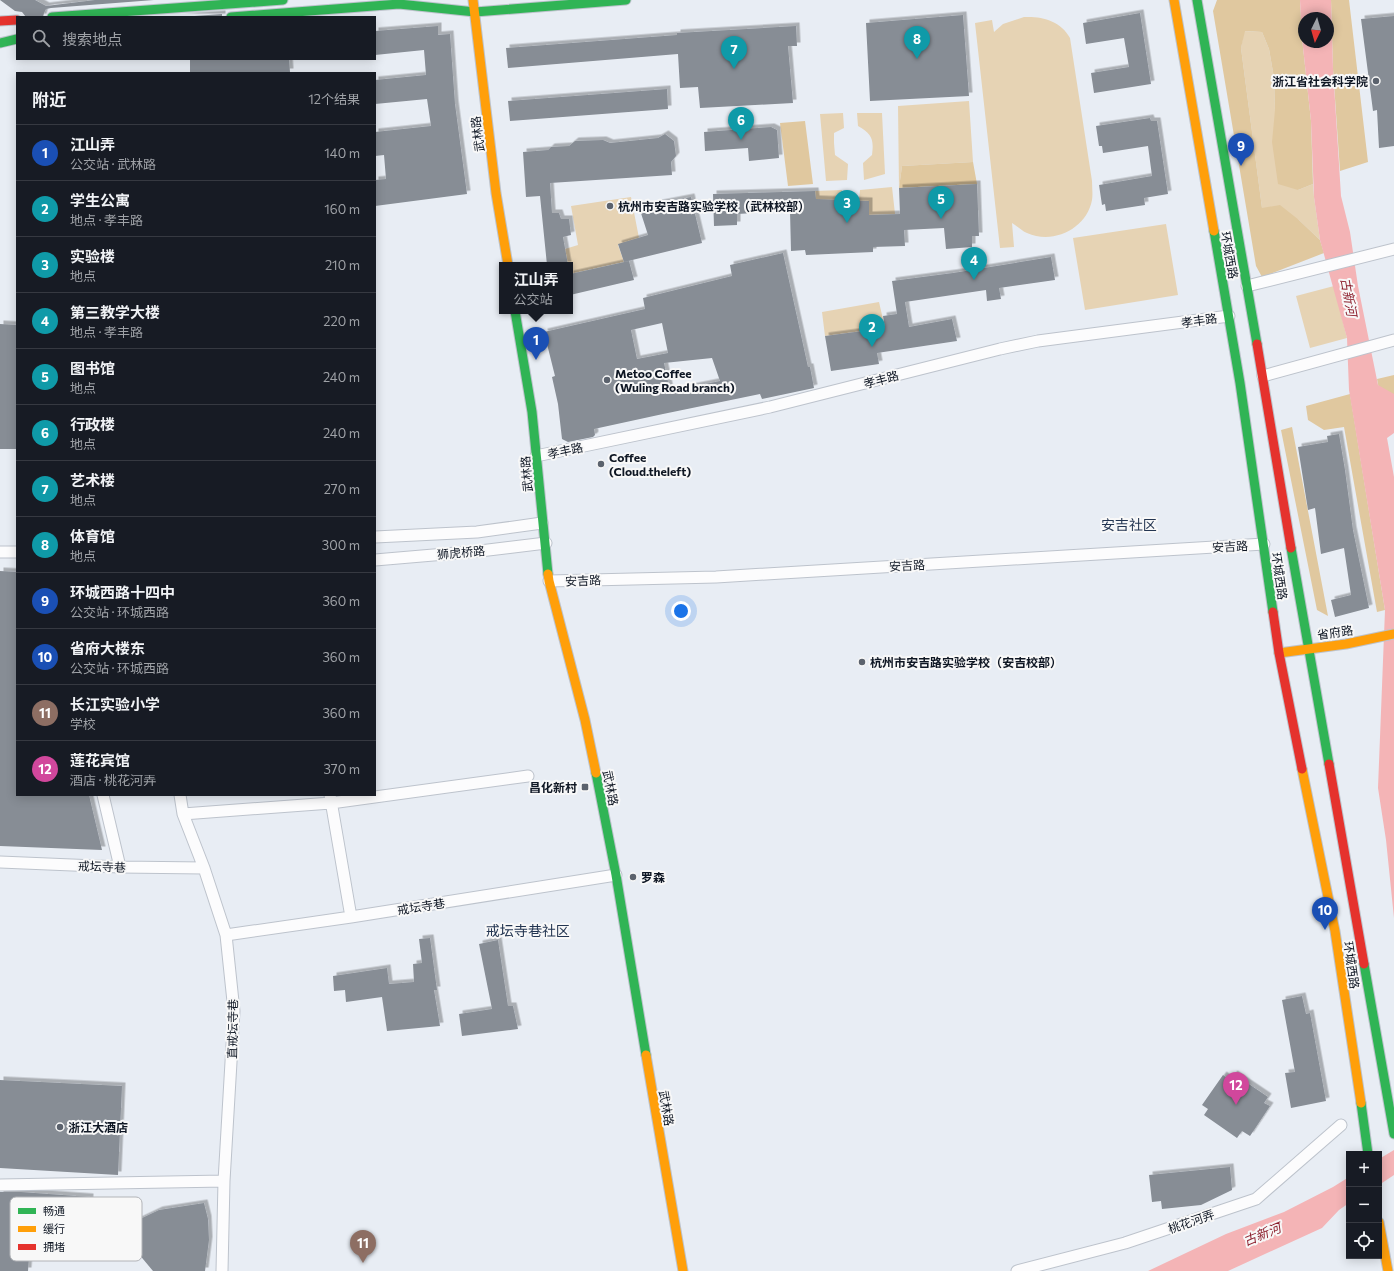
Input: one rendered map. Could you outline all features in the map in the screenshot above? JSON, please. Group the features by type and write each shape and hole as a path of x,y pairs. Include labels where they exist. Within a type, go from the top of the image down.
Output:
{"main road":[{"path":"66,16 283,0"},
{"name":"武林路","path":"473,0 496,193 508,262"},
{"path":"245,16 399,4 475,12 626,0"},
{"name":"环城西路","path":"1174,0 1240,383 1279,652 1335,931 1368,1151"},
{"name":"环城西路","path":"1197,0 1263,376 1308,648 1393,1130"},
{"path":"0,21 16,20"},
{"path":"0,43 16,39"},
{"name":"武林路","path":"516,314 532,412 549,581 585,720 616,875 682,1271"},
{"name":"省府路","path":"1279,652 1346,644 1394,634"},
{"path":"1379,1223 1388,1271"}],"street":[{"path":"1247,286 1394,249"},
{"name":"孝丰路","path":"536,456 770,407 1000,348 1038,341 1229,316"},
{"path":"1263,376 1394,340"},
{"name":"狮虎桥路","path":"376,537 477,532 542,523"},
{"name":"狮虎桥路","path":"376,560 480,551 546,543"},
{"name":"安吉路","path":"549,581 716,576 1264,544"},
{"path":"0,552 16,552"},
{"path":"376,794 528,776"},
{"path":"103,796 120,867"},
{"name":"直戒坛寺巷","path":"180,796 183,814 204,868 226,934 234,1011 224,1181 222,1271"},
{"path":"183,814 357,796"},
{"path":"331,799 351,917"},
{"name":"戒坛寺巷","path":"0,862 120,867 204,868"},
{"name":"戒坛寺巷","path":"226,934 351,917 616,875"},
{"name":"桃花河弄","path":"1017,1271 1125,1244 1256,1199 1341,1125"},
{"path":"0,1185 224,1181"}],"shaded area":[{"path":"1217,0 1300,0 1301,12 1298,12 1298,48 1303,48 1311,121 1313,184 1298,190 1278,184 1272,142 1275,110 1274,78 1269,49 1262,32 1245,31 1241,48 1262,208 1280,205 1299,220 1320,240 1324,253 1262,277 1256,266 1213,11"},
{"path":"1331,0 1349,0 1368,162 1340,171 1333,69 1334,12 1331,12"},
{"path":"1024,17 1038,17 1050,21 1062,27 1070,38 1092,181 1092,200 1084,219 1068,232 1048,237 1037,236 1025,232 1012,223 1014,247 1000,248 975,23 992,20 994,32 1003,24"},
{"path":"1244,31 1262,32 1269,49 1274,78 1275,110 1298,190 1313,184 1320,240 1299,220 1262,208 1241,48"},
{"path":"969,101 973,162 902,166 899,188 898,106"},
{"path":"843,113 844,128 834,133 834,143 835,155 848,164 847,180 826,181 820,114"},
{"path":"857,113 882,113 885,174 864,180 863,163 872,155 873,145 869,134 858,126"},
{"path":"805,121 813,184 788,186 780,123"},
{"path":"973,162 977,184 899,188 902,166"},
{"path":"892,187 895,214 869,215 869,201 859,201 860,190"},
{"path":"842,190 842,200 816,209 815,191"},
{"path":"631,197 639,238 618,245 624,262 573,273 573,262 567,262 565,249 578,245 571,206"},
{"path":"1166,224 1178,295 1085,310 1073,238"},
{"path":"1334,286 1347,338 1310,348 1296,296"},
{"path":"879,302 885,328 825,336 822,312"},
{"path":"1394,375 1394,422 1385,420 1377,379"},
{"path":"1350,394 1385,610 1377,612 1344,427 1324,430 1308,420 1306,406"},
{"path":"1292,427 1328,616 1317,610 1281,430"}],"water":[{"path":"1300,0 1331,0 1331,12 1301,12"},
{"name":"古新河","path":"1303,48 1332,48 1341,196 1350,232 1358,286 1378,385 1394,394 1394,433 1387,438 1394,477 1394,918 1386,840 1378,788 1385,610 1349,390 1347,338 1320,240 1314,197 1311,121"},
{"path":"1394,1150 1394,1175 1382,1183 1382,1157"},
{"name":"古新河","path":"1346,1179 1346,1205 1339,1210 1322,1228 1228,1271 1148,1271 1226,1234 1284,1212"}],"building":[{"path":"0,0 35,0 46,6 95,0 154,0 51,8 46,9 43,16 25,16 22,12 15,11"},
{"path":"1140,13 1151,84 1094,93 1091,73 1129,67 1124,38 1086,44 1083,23"},
{"path":"222,14 222,16 195,16"},
{"path":"963,15 969,96 870,101 866,23"},
{"path":"1394,16 1394,146 1379,148 1377,110 1373,111 1361,19"},
{"path":"438,26 438,35 450,34 455,104 467,194 376,206 376,180 386,179 384,155 376,156 376,132 431,126 427,99 376,104 376,80 426,75 424,50 376,55 376,31"},
{"path":"796,26 797,46 788,46 793,103 700,108 698,87 680,88 678,54 508,68 506,48 677,35 677,33"},
{"path":"190,60 289,60 290,72 190,72"},
{"path":"667,89 668,109 510,121 508,101"},
{"path":"1150,118 1151,121 1157,121 1168,194 1144,198 1145,205 1106,211 1105,204 1102,205 1099,185 1152,176 1148,146 1103,153 1102,146 1099,146 1096,126"},
{"path":"771,127 777,130 779,158 749,161 748,148 705,151 704,132"},
{"path":"665,134 674,141 676,156 671,162 672,175 550,183 552,213 559,213 561,219 569,219 571,235 563,237 567,262 547,262 540,196 526,197 523,152 548,150 551,147 569,146 575,141 603,140 610,143 658,138"},
{"path":"977,184 979,236 972,236 972,247 946,249 944,228 904,230 905,246 873,247 873,252 806,255 805,250 791,251 790,211 737,214 737,225 714,226 713,194 815,191 816,199 869,201 869,215 900,214 899,188"},
{"path":"691,197 702,243 624,262 618,244 648,235 639,207"},
{"path":"783,253 814,388 762,399 760,394 594,429 595,435 593,437 568,442 562,439 558,404 552,377 555,376 544,332 645,309 643,298 732,276 730,265","holes":["662,323 668,353 637,359 631,330","712,358 720,381 670,391 664,363"]},
{"path":"1051,257 1055,280 999,288 1001,299 987,301 986,290 905,302 909,327 952,319 957,341 877,353 879,364 831,371 825,336 885,328 883,316 897,314 892,281"},
{"path":"629,261 634,280 573,294 573,273"},
{"path":"0,324 16,325 16,449 0,449"},
{"path":"1339,434 1353,530 1369,608 1335,617 1331,600 1351,595 1344,548 1321,554 1315,508 1308,510 1298,447 1328,442 1327,436"},
{"path":"0,571 16,572 16,796 89,796 102,850 0,846"},
{"path":"430,938 437,990 434,990 440,1026 387,1031 382,997 346,1002 345,990 334,991 333,976 387,968 389,984 414,982 413,964 422,963 419,939"},
{"path":"498,940 508,1006 513,1006 518,1029 462,1036 459,1014 492,1009 479,944"},
{"path":"1302,996 1306,1014 1310,1013 1326,1101 1291,1108 1285,1073 1295,1072 1282,1000"},
{"path":"1234,1074 1268,1097 1264,1103 1270,1106 1250,1136 1242,1131 1237,1138 1204,1115 1208,1109 1202,1105 1223,1075 1230,1080"},
{"name":"浙江大酒店","path":"0,1080 122,1086 118,1175 0,1168"},
{"path":"1230,1167 1232,1190 1201,1205 1162,1209 1161,1201 1152,1202 1149,1175"},
{"path":"0,1192 90,1197 10,1197 10,1261 29,1261 28,1271 0,1271"},
{"path":"204,1203 208,1219 209,1240 205,1271 153,1271 142,1258 142,1218 159,1210"}],"traffic: fast":[{"path":"66,16 283,0"},
{"path":"244,16 399,4 475,12 626,0"},
{"path":"1197,0 1257,344"},
{"path":"0,43 16,39"},
{"path":"1214,231 1240,383 1273,612"},
{"path":"516,314 532,412 548,574"},
{"path":"1291,548 1329,764"},
{"path":"596,773 616,875 646,1055"},
{"path":"1364,964 1394,1134"},
{"path":"1361,1103 1368,1151"}],"traffic: slow":[{"path":"473,0 496,193 508,262"},
{"path":"1174,0 1214,231"},
{"path":"548,574 585,720 596,773"},
{"path":"1279,653 1346,644 1394,634"},
{"path":"1302,769 1335,931 1361,1103"},
{"path":"646,1055 683,1271"},
{"path":"1379,1223 1388,1271"}],"traffic: jam":[{"path":"0,21 16,20"},
{"path":"1257,344 1291,548"},
{"path":"1273,612 1279,653 1302,769"},
{"path":"1329,764 1364,964"}],"place":[{"name":"体育馆","path":"917,59"},
{"name":"艺术楼","path":"734,69"},
{"name":"浙江省社会科学院","path":"1376,81"},
{"name":"行政楼","path":"741,140"},
{"name":"环城西路十四中","path":"1241,166"},
{"name":"杭州市安吉路实验学校（武林校部）","path":"610,206"},
{"name":"图书馆","path":"941,219"},
{"name":"实验楼","path":"847,223"},
{"name":"第三教学大楼","path":"974,280"},
{"name":"学生公寓","path":"872,347"},
{"name":"江山弄","path":"536,360"},
{"name":"Metoo Coffee (Wuling Road branch)","path":"607,380"},
{"name":"Coffee (Cloud.theleft)","path":"601,464"},
{"name":"杭州市安吉路实验学校（安吉校部）","path":"862,662"},
{"name":"昌化新村","path":"585,787"},
{"name":"罗森","path":"633,877"},
{"name":"省府大楼东","path":"1325,930"},
{"name":"莲花宾馆","path":"1236,1105"},
{"name":"浙江大酒店","path":"60,1127"},
{"name":"长江实验小学","path":"363,1263"}],"district":[{"name":"安吉社区","path":"1129,524"},
{"name":"戒坛寺巷社区","path":"528,930"}]}
